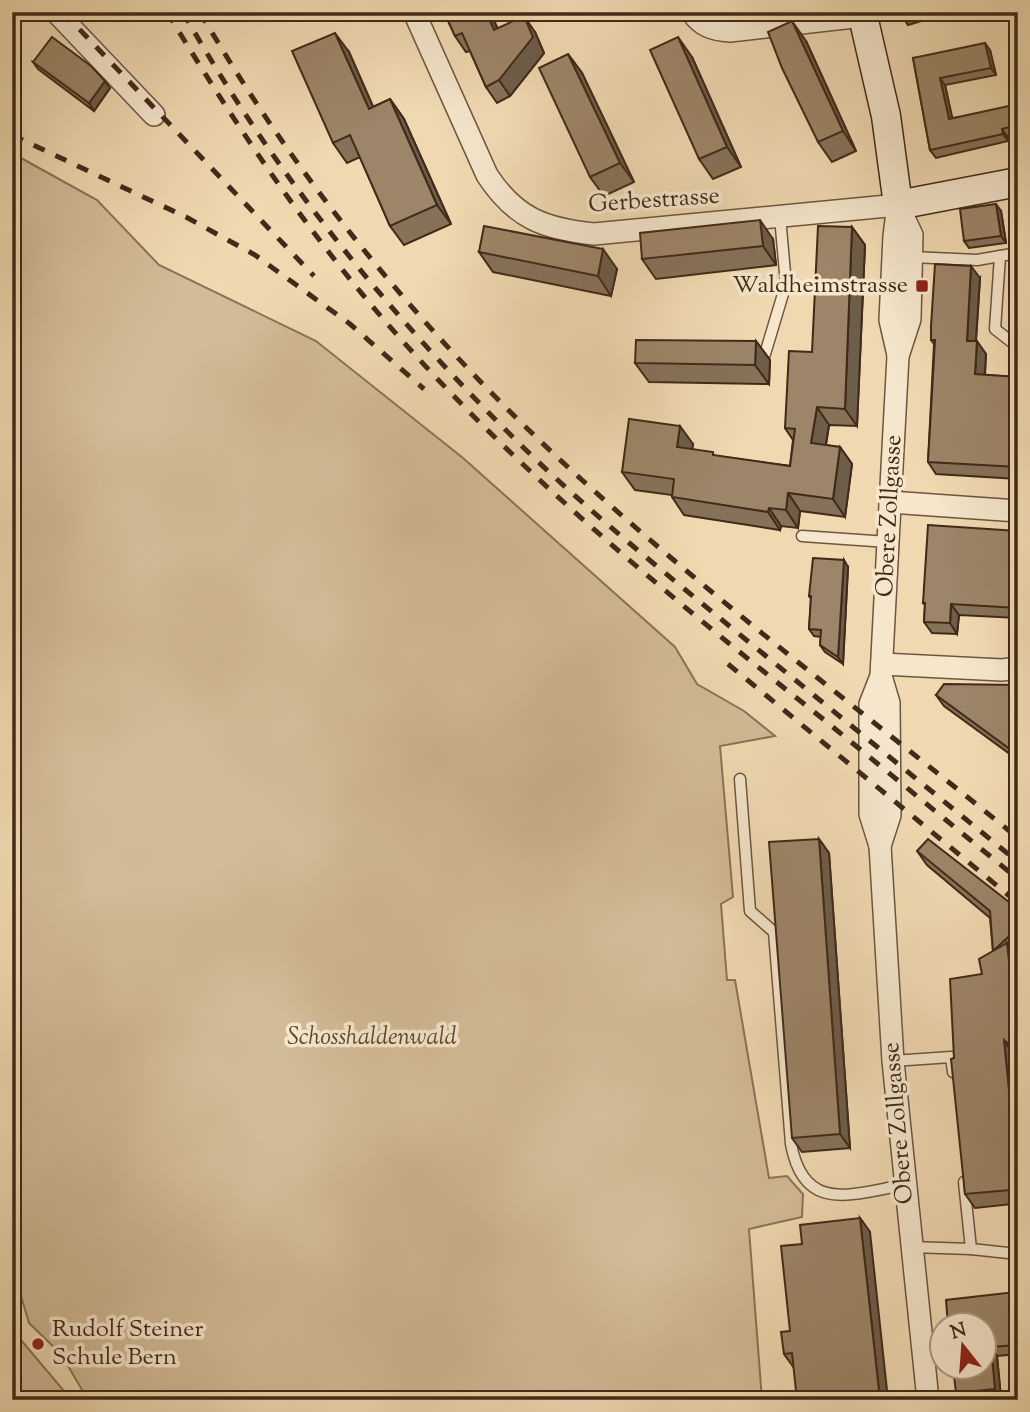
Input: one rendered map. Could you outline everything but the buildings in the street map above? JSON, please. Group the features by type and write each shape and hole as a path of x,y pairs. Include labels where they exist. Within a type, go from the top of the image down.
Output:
{"street":[{"path":"56,12 154,115"},
{"name":"Gerbestrasse","path":"414,12 487,175 501,196 521,214 546,226 594,234 898,205"},
{"path":"692,12 705,26 717,31 863,14"},
{"name":"Obere Zollgasse","path":"863,14 886,116 898,205 890,320 898,356"},
{"path":"898,205 1018,181"},
{"name":"Obere Zollgasse","path":"898,205 912,235 912,257 910,319 898,356 890,502 881,670 889,704 890,815 880,846 893,1061 928,1400"},
{"path":"890,502 1018,511"},
{"path":"881,670 1018,668"}],"lane":[{"path":"737,354 765,354 772,332 786,284 780,217"},
{"path":"912,257 977,260 1018,253"},
{"path":"1000,256 995,329 1018,346"},
{"path":"802,536 888,542"},
{"path":"740,779 750,911 774,932 790,1144 798,1171 808,1184 821,1192 831,1194 842,1195 904,1185"},
{"path":"893,1061 951,1057 954,1085"},
{"path":"962,1167 971,1250"},
{"path":"911,1247 1018,1254"}],"green space":[{"name":"Schosshaldenwald","path":"12,153 97,200 159,265 316,341 463,458 675,647 697,684 744,711 775,736 720,746 733,897 721,904 727,980 735,980 769,1178 787,1176 803,1194 802,1217 749,1229 762,1400 88,1400 61,1354 29,1323 16,1279 12,1278"},
{"path":"15,1333 70,1398 12,1400 12,1334"}],"railway":[{"path":"63,12 314,276"},
{"path":"167,12 247,139 305,220 366,299 448,390 550,489 657,584 1018,879"},
{"path":"183,12 219,73 297,189 384,298 478,402 528,452 629,543 1018,862"},
{"path":"200,12 239,77 326,201 373,261 473,374 582,480 635,527 797,662 1018,838"},
{"path":"12,135 186,217 255,255 350,324 424,389"},
{"path":"728,664 1018,903"}],"place":[{"name":"Waldheimstrasse","path":"922,286"},
{"name":"Rudolf Steiner Schule Bern","path":"38,1344"}]}
